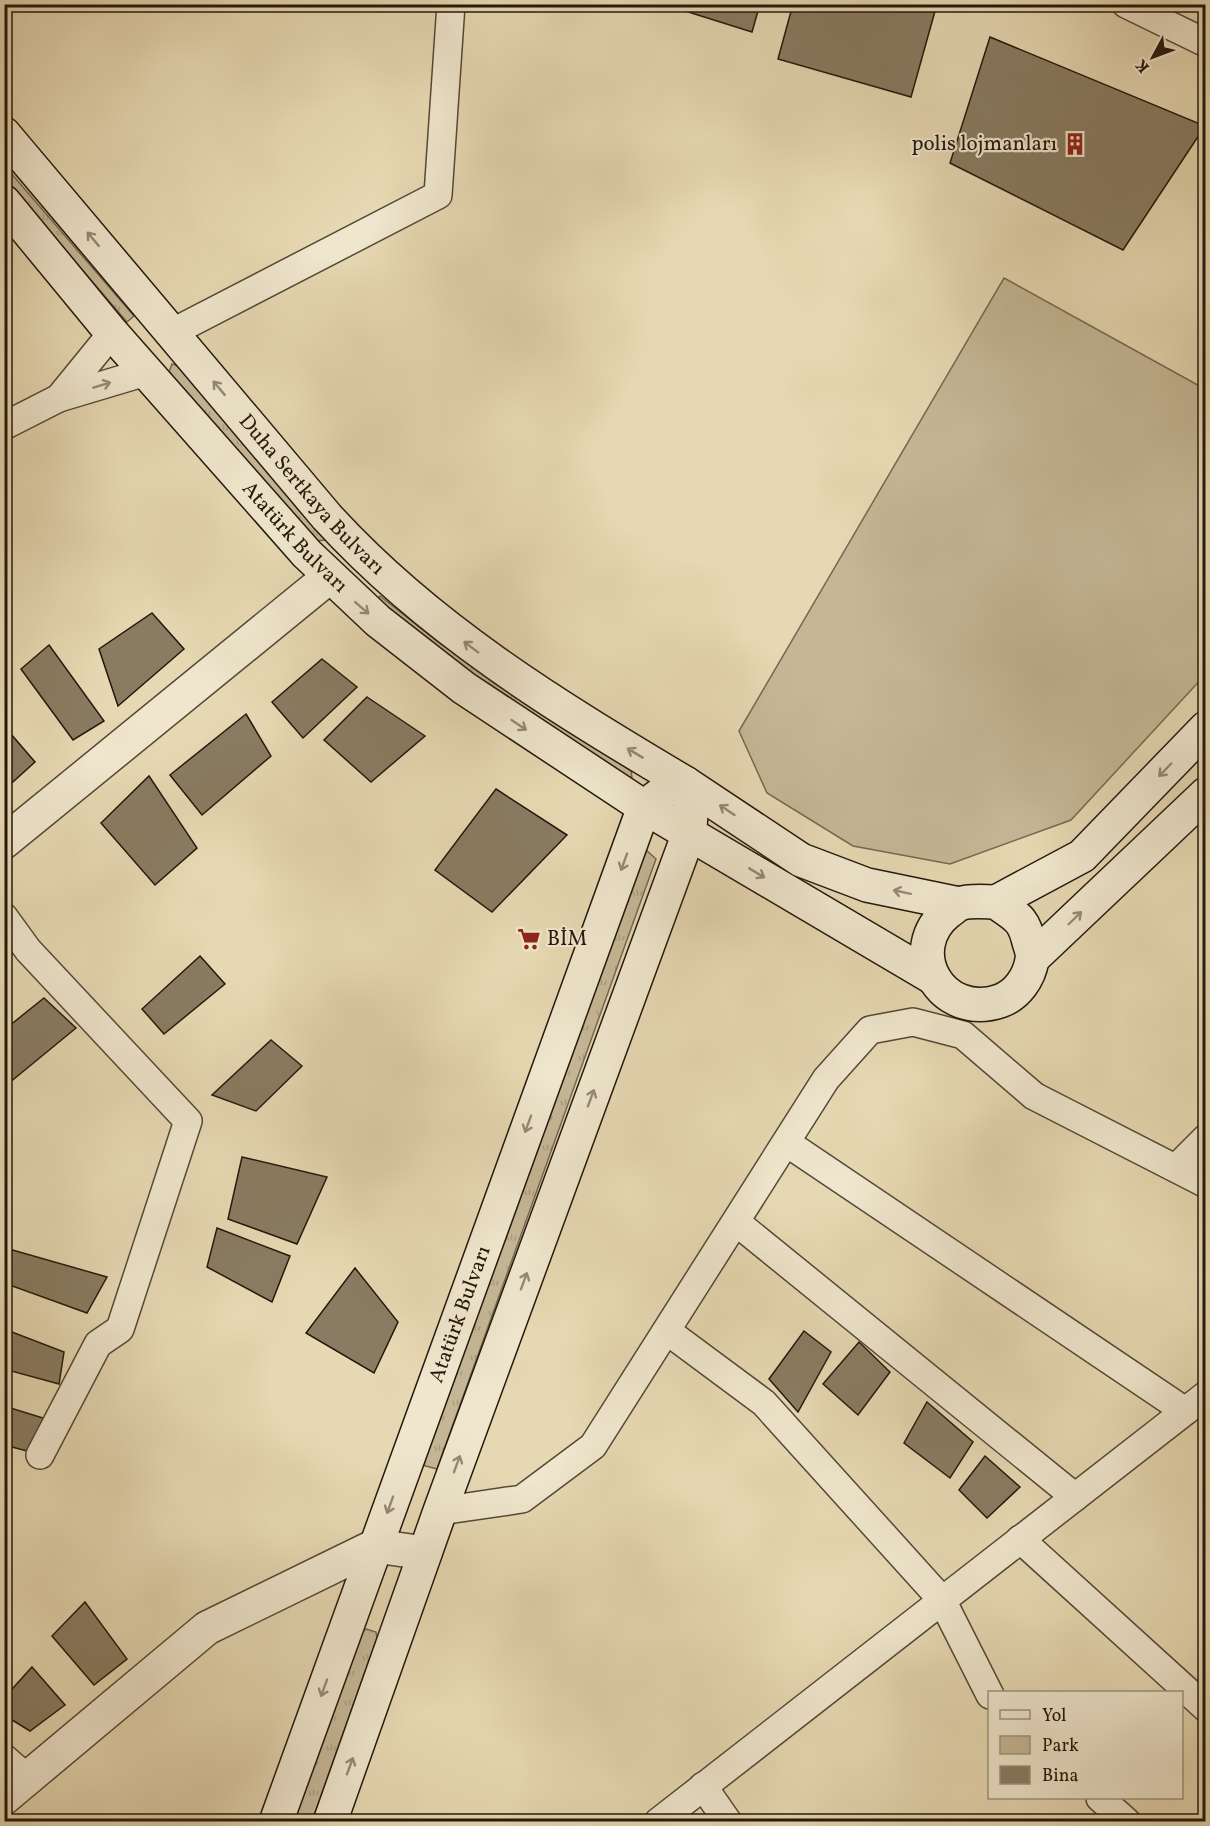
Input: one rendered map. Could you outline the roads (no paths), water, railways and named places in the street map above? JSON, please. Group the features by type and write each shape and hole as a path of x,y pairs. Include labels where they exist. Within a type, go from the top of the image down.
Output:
{"main road":[{"name":"Duha Sertkaya Bulvarı","path":"4,134 357,550 431,616 482,656 685,783 801,860 867,885 959,904"},
{"name":"Atatürk Bulvarı","path":"4,202 112,333 329,577 386,628 464,688 644,807 932,977"},
{"path":"112,333 173,332"},
{"path":"146,372 173,332"},
{"path":"4,842 329,577 357,550"},
{"path":"1206,728 1082,856 996,902 959,904 937,922 927,949 932,977 962,1019 986,1006 1009,998 1025,981 1033,958 1206,794"},
{"path":"330,1821 440,1511 689,833 692,812 685,783 670,787 644,807"},
{"name":"Atatürk Bulvarı","path":"276,1821 644,807"},
{"path":"996,902 1025,923 1033,958"},
{"path":"12,1778 207,1628 375,1546 426,1553"}],"street":[{"path":"173,332 438,195 451,4"},
{"path":"1125,4 1206,43"},
{"path":"59,398 112,333"},
{"path":"4,426 59,398 146,372"},
{"path":"4,916 28,950 188,1121 120,1329 98,1344 40,1455"},
{"path":"440,1511 522,1499 593,1446 826,1079 870,1030 913,1022 962,1019 1034,1096 1206,1184"},
{"path":"1176,1168 1206,1138"},
{"path":"658,1821 1195,1403 787,1143"},
{"path":"736,1222 1075,1497"},
{"path":"667,1331 764,1402 942,1600 988,1691"},
{"path":"1020,1539 1206,1708"},
{"path":"703,1786 728,1821"},
{"path":"1102,1799 1126,1821"}],"place":[{"name":"polis lojmanları","path":"1075,144"},
{"name":"BİM","path":"529,939"}]}
